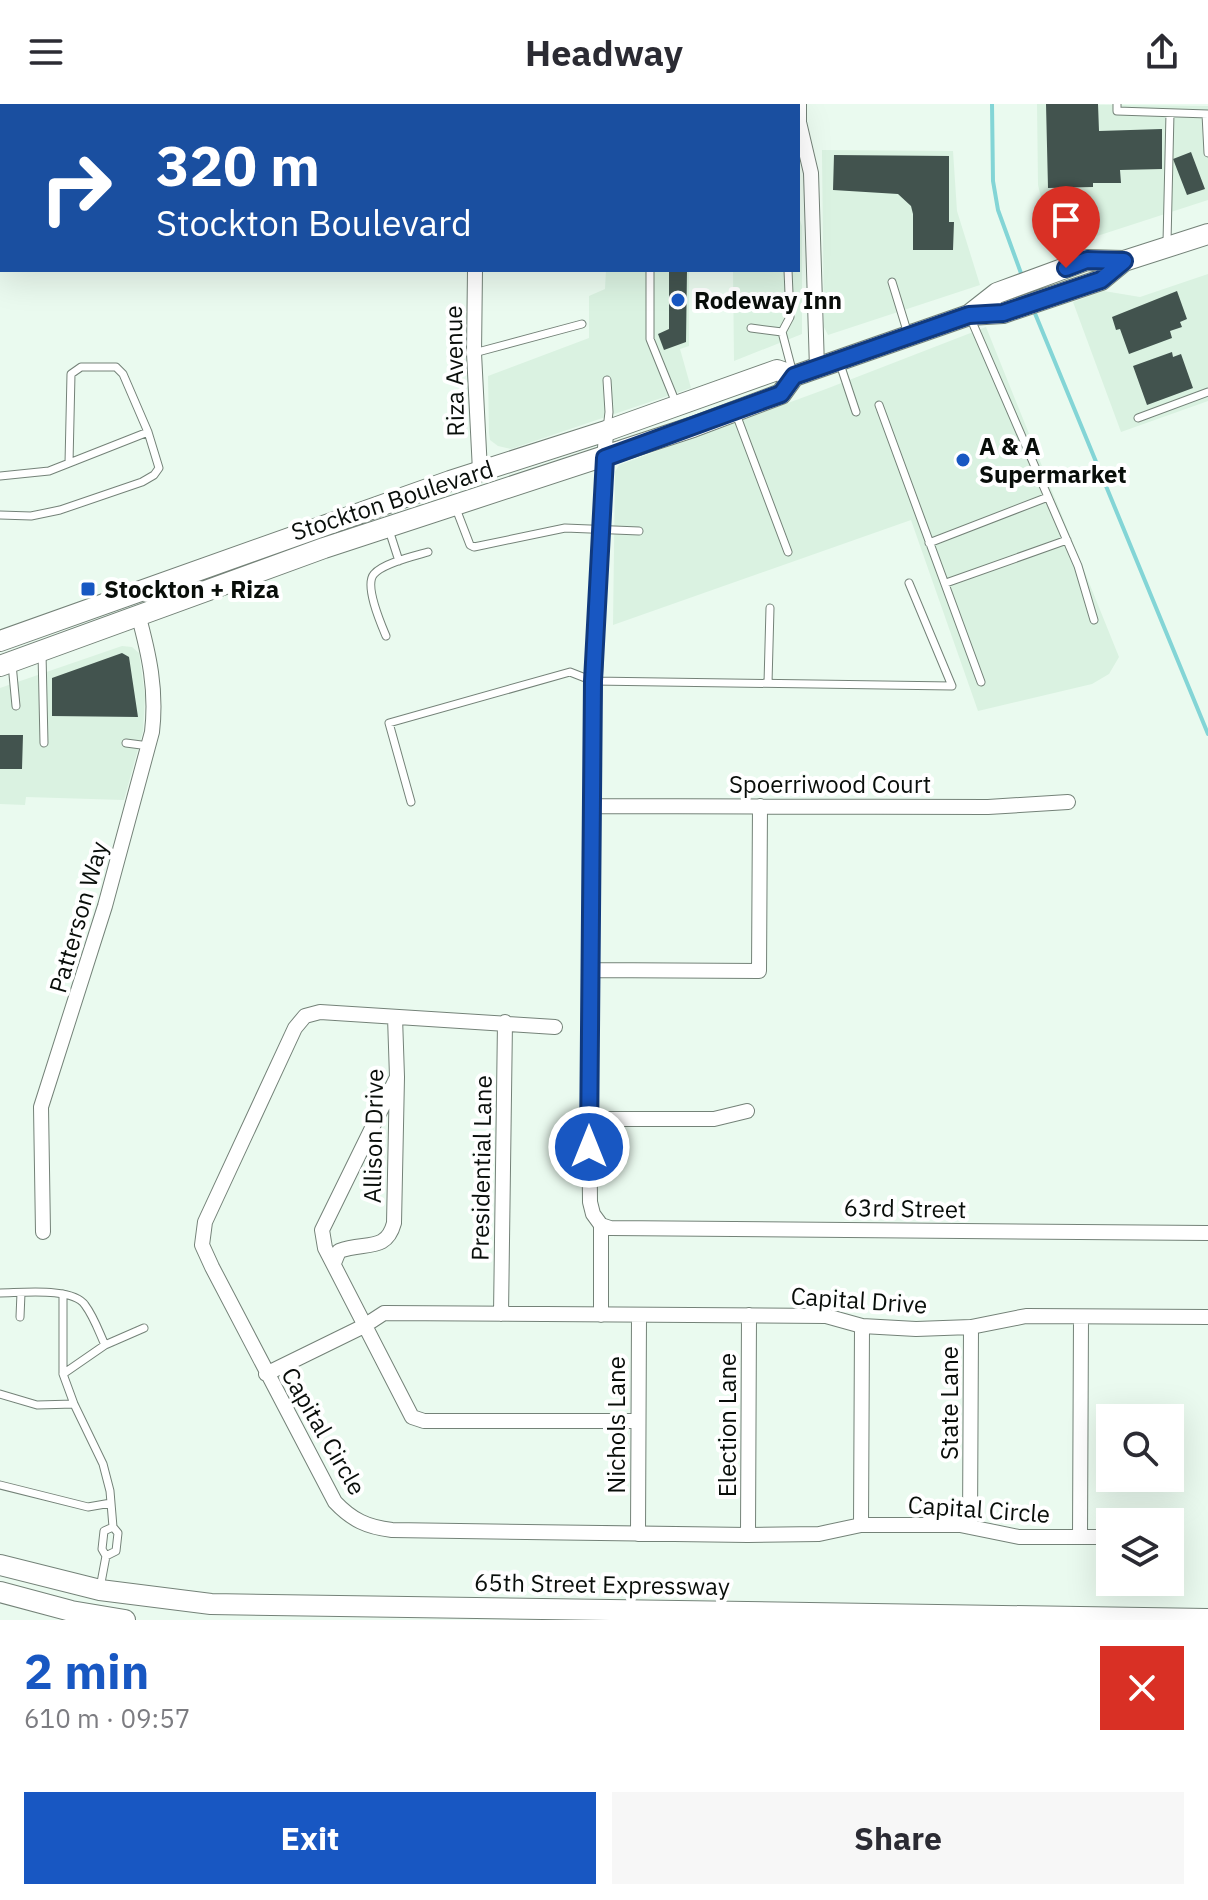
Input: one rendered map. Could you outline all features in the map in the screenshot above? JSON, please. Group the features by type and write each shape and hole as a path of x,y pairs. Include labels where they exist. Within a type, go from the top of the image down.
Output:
{"main road":[{"name":"Stockton Boulevard","path":"1000,303 1054,296 1101,280 1124,261 1208,234"},
{"name":"Stockton Boulevard","path":"6,664 138,614 735,412 781,394 794,376 1000,303 1085,254 1124,261"},
{"name":"Stockton Boulevard","path":"0,641 480,471 606,431 777,370 794,376"},
{"path":"480,471 490,494"},
{"path":"138,614 152,600 237,572 248,555"},
{"name":"65th Street Expressway","path":"0,1565 100,1590 211,1604 1208,1619"},
{"path":"0,1592 71,1611 125,1620"}],"street":[{"path":"800,130 811,173 817,368"},
{"name":"Riza Avenue","path":"475,272 474,353 480,471"},
{"path":"601,1315 601,1225 593,1214 590,1202 589,1119 593,681 606,431"},
{"name":"Patterson Way","path":"43,1232 41,1107 100,921 149,746 155,706 154,681 138,614"},
{"name":"Spoerriwood Court","path":"592,806 988,807 1068,802"},
{"path":"590,970 759,971 760,806"},
{"name":"Capital Circle","path":"555,1027 320,1012 305,1016 295,1028 205,1222 202,1245 266,1374 335,1502 350,1518 370,1528 748,1535 819,1534 861,1525 960,1525 1019,1537 1096,1537"},
{"name":"Allison Drive","path":"334,1263 339,1251 353,1246 379,1244 390,1236 394,1223 395,1017"},
{"name":"Presidential Lane","path":"501,1314 505,1022"},
{"path":"397,1077 322,1230 325,1248 412,1417 424,1421 638,1421"},
{"path":"589,1119 714,1119 747,1111"},
{"name":"63rd Street","path":"601,1225 610,1228 1208,1233"},
{"name":"Capital Drive","path":"266,1374 384,1313 826,1316 862,1326 916,1329 971,1327 1015,1317 1208,1317"},
{"name":"Election Lane","path":"748,1535 749,1315"},
{"name":"Nichols Lane","path":"638,1534 639,1316"},
{"name":"Capital Circle","path":"1080,1537 1081,1317"},
{"path":"861,1525 862,1326"},
{"name":"State Lane","path":"970,1527 971,1327"}],"lane":[{"path":"1117,104 1117,111 1207,114 1205,143 1208,153"},
{"path":"1167,246 1170,113"},
{"path":"650,272 650,339 677,405"},
{"path":"788,272 790,317 782,332 794,376"},
{"path":"892,282 909,336"},
{"path":"969,315 1078,566 1094,620"},
{"path":"474,353 582,324"},
{"path":"751,328 782,332"},
{"path":"839,361 856,412"},
{"path":"0,515 31,516 60,510 154,475 159,468 148,432 123,374 116,367 81,367 71,374 69,463"},
{"path":"606,431 609,412 607,380"},
{"path":"1138,418 1208,392"},
{"path":"879,405 981,682"},
{"path":"735,412 788,552"},
{"path":"0,476 49,471 148,432"},
{"path":"929,543 1048,497"},
{"path":"455,506 470,545 474,547 565,528 639,531"},
{"path":"388,528 399,561"},
{"path":"946,583 1067,540"},
{"path":"386,636 375,606 371,581 374,573 428,552"},
{"path":"411,802 389,723 570,672 593,681 952,686 909,583"},
{"path":"768,683 770,608"},
{"path":"42,651 44,743"},
{"path":"6,664 16,706"},
{"path":"126,743 149,746"},
{"path":"0,1293 77,1297 85,1305 105,1345"},
{"path":"20,1317 21,1293"},
{"path":"63,1294 63,1374 103,1464 113,1527 118,1533 116,1551 106,1556"},
{"path":"63,1374 105,1345 144,1328"},
{"path":"0,1394 37,1405 74,1404"},
{"path":"0,1485 88,1507 111,1503"},
{"path":"100,1590 106,1556 102,1549 104,1531 113,1527"}],"shaded area":[{"path":"1037,104 1208,106 1208,200 1057,249 1038,185"},
{"path":"822,150 953,151 957,211 980,285 828,335 824,327"},
{"path":"800,220 802,334 734,361 733,272 800,272"},
{"path":"606,272 689,272 689,346 680,349 691,388 511,449 498,446 490,440 489,433 488,376 589,338 589,296 605,289"},
{"path":"1208,274 1208,401 1121,432 1073,302 1104,291 1140,297"},
{"path":"986,327 1119,657 1109,674 1092,684 978,711 911,520 613,625 615,472 619,465"},
{"path":"122,646 132,647 139,653 145,696 143,731 124,800 26,797 25,805 0,804 0,688"}],"building":[{"path":"1046,104 1098,104 1099,131 1162,129 1162,169 1120,170 1121,183 1048,188"},
{"path":"1191,152 1205,189 1187,195 1173,159"},
{"path":"834,155 949,156 949,222 954,222 953,250 913,250 911,206 898,194 833,190"},
{"name":"Rodeway Inn","path":"669,272 687,272 686,342 664,350 658,334 669,329"},
{"path":"1177,291 1187,319 1180,322 1182,327 1170,331 1172,338 1129,354 1112,317"},
{"path":"1172,352 1173,357 1181,354 1193,388 1147,405 1133,366"},
{"path":"122,653 129,657 138,717 52,716 52,678"},
{"path":"0,735 23,735 22,769 0,769"}],"waterway":[{"path":"992,104 993,181 998,210 1022,276"},
{"path":"1034,311 1208,734"}],"place":[{"name":"Rodeway Inn","path":"678,300"},
{"name":"A & A Supermarket","path":"963,460"},
{"name":"Stockton + Riza","path":"88,589"}],"route":[{"path":"589,1147 593,681 605,458 781,394 794,376 969,315 1003,313 1101,280 1124,261 1087,260 1066,268"}]}
